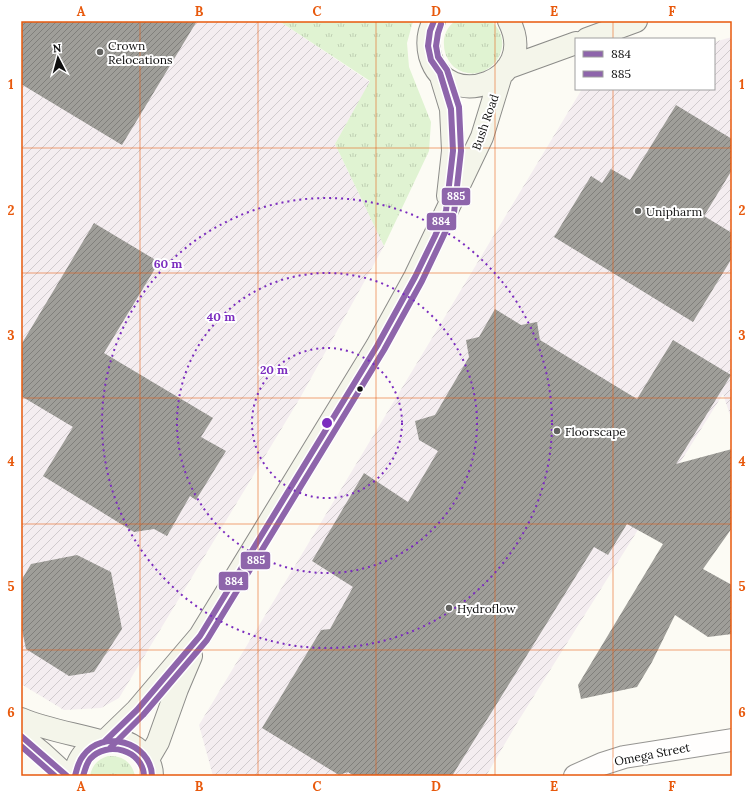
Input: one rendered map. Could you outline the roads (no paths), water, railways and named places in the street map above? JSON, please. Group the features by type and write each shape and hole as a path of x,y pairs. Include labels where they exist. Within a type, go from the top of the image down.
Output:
{"main road":[{"path":"434,21 430,31 428,46 431,60 440,73 453,83 470,87 486,84 504,72 575,43"},
{"name":"Bush Road","path":"153,770 158,742 177,689 200,636 377,346 415,277 482,137 504,72 513,55 515,42 509,21"},
{"path":"590,38 636,21"},
{"name":"Bush Road","path":"440,73 451,109 453,151 446,211"},
{"name":"Bush Road","path":"75,776 81,758 90,748 104,742 137,710 200,636"},
{"path":"21,719 40,727 76,734 104,742 115,740 131,743 153,770"},
{"path":"21,736 67,776"}],"street":[{"name":"Omega Street","path":"575,776 602,764 624,757 732,740"}],"place":[{"name":"Crown Relocations","path":"100,52"},
{"name":"Unipharm","path":"638,211"},
{"name":"Floorscape","path":"557,431"},
{"name":"Hydroflow","path":"449,608"}]}
